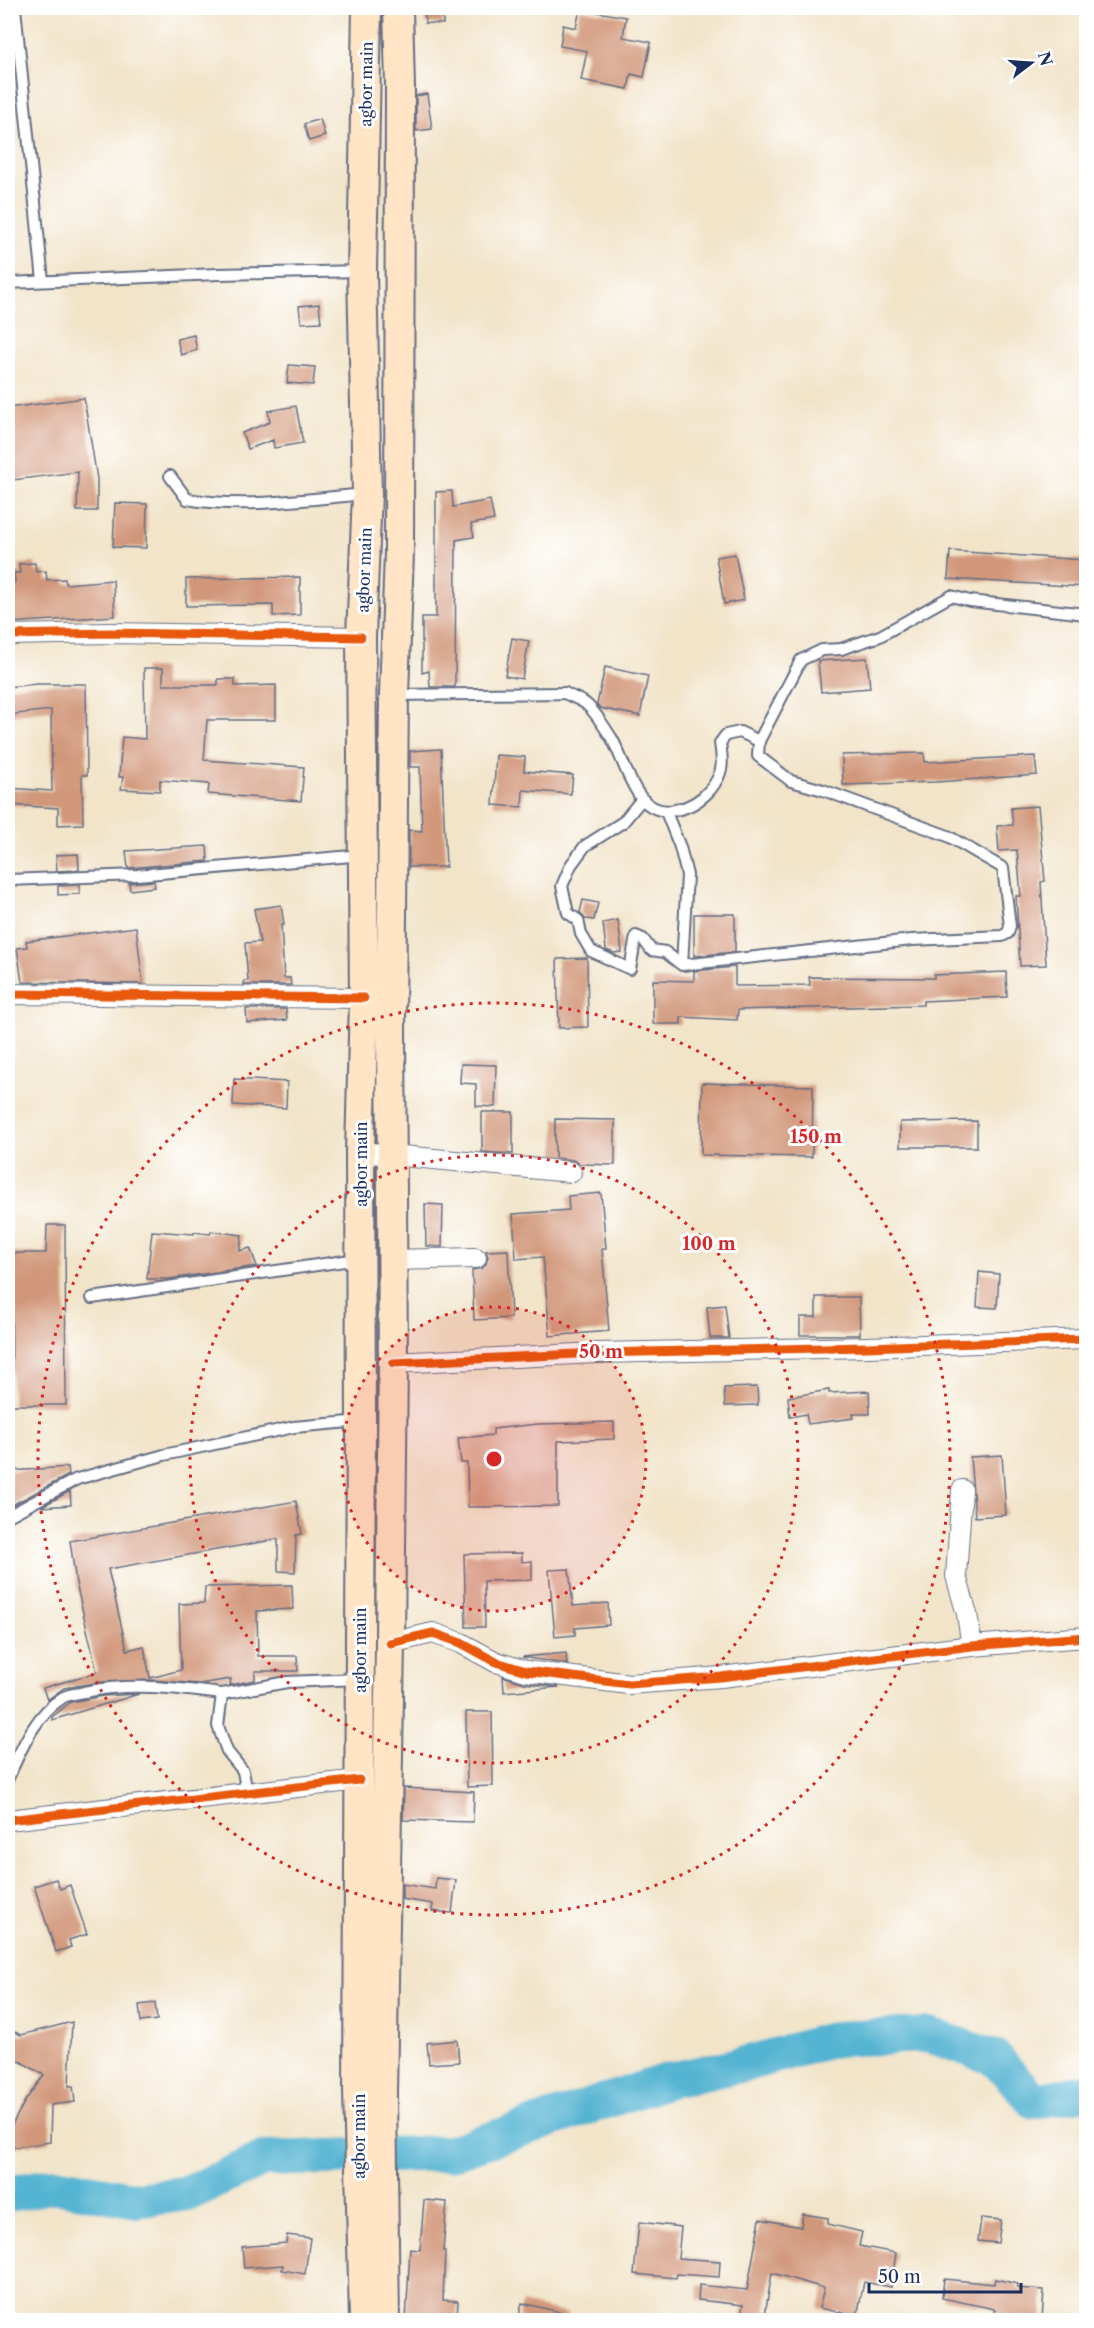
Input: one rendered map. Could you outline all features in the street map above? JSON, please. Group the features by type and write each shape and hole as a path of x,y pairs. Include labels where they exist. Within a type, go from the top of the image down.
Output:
{"main road":[{"name":"agbor main","path":"364,2320 371,2177 359,1780 360,1152 364,998 361,637 367,494 362,271 367,8"},
{"name":"agbor main","path":"370,2092 390,1643 393,1363 391,1155 394,695 399,552 400,87 398,8"},
{"name":"agbor main","path":"371,2177 384,2320"}],"street":[{"path":"8,635 110,633 361,637"},
{"path":"8,994 364,998"},
{"path":"360,1152 571,1172"},
{"path":"392,1260 476,1258"},
{"path":"393,1363 597,1353 1086,1339"},
{"path":"962,1490 956,1576 967,1614 972,1646"},
{"path":"390,1643 433,1633 450,1637 496,1662 526,1671 629,1684 721,1677 972,1646 1086,1637"},
{"path":"8,1820 359,1780"}],"lane":[{"path":"15,8 43,281"},
{"path":"8,283 362,271"},
{"path":"170,476 187,499 216,504 367,494"},
{"path":"642,799 623,822 585,846 562,886 568,913 578,920 581,934 591,951 630,969 636,936 643,939 651,950 665,952 682,965 912,940 1002,936 1008,933 1010,926 1003,868 948,837 823,790 791,782 758,756 759,741 801,660 822,650 841,649 880,636 951,596 970,602 1086,614"},
{"path":"394,695 565,693 585,704 612,738 642,799 656,810 666,812 686,808 710,790 723,767 720,743 726,735 740,732 759,741"},
{"path":"666,812 680,847 687,875 682,965"},
{"path":"8,880 137,874 363,855"},
{"path":"92,1298 361,1258"},
{"path":"8,1516 77,1479 164,1455 294,1427 361,1420"},
{"path":"8,1778 39,1719 63,1697 131,1685 161,1686 222,1694 287,1682 359,1679"},
{"path":"222,1694 219,1726 227,1751 243,1771 247,1793"}],"building":[{"path":"425,8 443,8 443,24 425,23"},
{"path":"580,9 626,17 623,37 651,42 644,77 631,74 628,89 581,80 587,51 560,46 563,25 576,28"},
{"path":"427,94 432,129 416,131 416,96"},
{"path":"320,119 325,136 309,141 304,124"},
{"path":"319,304 321,322 301,323 299,306"},
{"path":"194,335 197,350 181,355 177,339"},
{"path":"289,365 315,367 313,385 287,383"},
{"path":"84,398 97,479 97,511 77,511 78,472 13,480 8,408"},
{"path":"296,406 303,443 274,448 273,440 248,449 242,433 270,422 268,411"},
{"path":"452,491 453,507 490,500 494,520 471,524 474,537 456,540 455,687 430,687 429,671 422,673 422,617 436,617 436,492"},
{"path":"115,503 147,504 146,548 113,547"},
{"path":"950,551 1086,560 1086,587 948,579"},
{"path":"735,554 744,600 724,604 716,557"},
{"path":"35,563 36,572 46,571 47,580 65,579 66,584 113,580 115,616 8,623 8,582 15,582 14,573 20,573 19,564"},
{"path":"300,577 300,615 273,616 273,605 186,606 186,579"},
{"path":"512,638 529,641 522,679 505,676"},
{"path":"867,658 870,688 821,692 818,661"},
{"path":"605,667 648,676 640,716 600,708 597,704"},
{"path":"144,668 163,668 163,685 218,685 218,679 235,679 235,686 276,685 276,720 207,720 204,760 304,767 301,801 208,794 209,784 160,780 160,791 121,789 123,777 119,777 122,737 145,739"},
{"path":"36,684 86,684 87,775 82,775 83,824 58,825 58,808 8,805 8,788 52,791 51,710 8,715 8,687"},
{"path":"441,749 446,867 409,867 409,830 422,831 420,767 410,767 410,751"},
{"path":"924,753 925,762 1035,756 1037,775 843,785 842,755"},
{"path":"496,755 525,757 524,771 573,775 571,794 523,790 522,807 493,805"},
{"path":"1038,806 1045,881 1041,882 1046,965 1020,966 1016,896 1021,896 1017,850 999,851 997,826 1013,825 1011,808"},
{"path":"207,846 208,861 128,868 126,851"},
{"path":"78,854 79,870 57,871 56,855"},
{"path":"154,881 155,887 130,890 129,883"},
{"path":"80,885 80,894 58,895 58,886"},
{"path":"583,900 598,903 594,920 585,919 580,912"},
{"path":"281,905 284,925 281,925 284,978 290,978 291,985 244,985 244,981 248,981 245,943 260,942 254,909"},
{"path":"694,914 735,914 735,952 694,956"},
{"path":"618,920 622,952 614,953 606,950 603,923"},
{"path":"136,927 143,984 22,982 17,948 27,947 26,941"},
{"path":"587,958 588,1027 559,1028 557,959"},
{"path":"735,967 735,986 810,985 809,977 934,978 934,975 1006,972 1007,997 923,1001 923,1005 738,1010 737,1020 681,1017 681,1024 653,1024 653,980 694,981 694,971"},
{"path":"246,1009 286,1009 287,1020 247,1023"},
{"path":"461,1064 496,1065 495,1107 476,1106 476,1084 460,1083"},
{"path":"234,1079 287,1082 286,1108 233,1105"},
{"path":"702,1083 813,1086 812,1157 701,1155"},
{"path":"482,1112 513,1112 513,1154 482,1152"},
{"path":"555,1119 615,1120 615,1165 580,1164 573,1160 555,1158"},
{"path":"977,1121 977,1147 900,1147 900,1122"},
{"path":"601,1193 606,1248 602,1249 609,1331 550,1336 543,1257 516,1259 513,1214 569,1210 568,1196"},
{"path":"425,1204 443,1205 442,1247 426,1246"},
{"path":"47,1225 65,1225 66,1405 12,1405 11,1253 46,1253"},
{"path":"152,1231 210,1234 211,1231 242,1235 240,1251 250,1248 257,1266 169,1279 147,1279"},
{"path":"508,1250 511,1318 474,1320 472,1270 482,1268 486,1264 488,1257 486,1251"},
{"path":"979,1272 999,1274 997,1308 977,1307"},
{"path":"816,1297 859,1297 860,1335 800,1335 800,1317 816,1317"},
{"path":"725,1305 729,1338 710,1338 707,1307"},
{"path":"757,1387 758,1405 725,1406 724,1388"},
{"path":"829,1390 829,1393 869,1391 870,1414 853,1414 854,1418 808,1424 806,1414 790,1417 788,1397"},
{"path":"614,1422 614,1439 558,1441 558,1506 468,1507 467,1463 461,1463 458,1438 493,1435 493,1429 538,1424"},
{"path":"1002,1455 1006,1515 975,1517 970,1457"},
{"path":"68,1467 69,1475 12,1505 10,1471"},
{"path":"70,1491 71,1505 41,1507"},
{"path":"296,1501 302,1534 296,1535 295,1572 278,1571 278,1539 108,1569 127,1650 144,1646 150,1678 181,1670 179,1604 204,1603 205,1587 292,1585 293,1609 257,1611 258,1656 297,1656 298,1671 255,1671 255,1680 230,1685 231,1679 199,1684 153,1680 101,1682 64,1688 47,1700 43,1688 97,1672 76,1583 70,1541"},
{"path":"522,1553 522,1562 532,1561 532,1580 484,1581 485,1627 466,1627 464,1554"},
{"path":"569,1569 573,1606 608,1603 609,1625 575,1628 575,1635 555,1637 549,1570"},
{"path":"566,1653 567,1664 522,1657"},
{"path":"503,1676 524,1683 559,1687 504,1692"},
{"path":"139,1694 52,1720 52,1717 71,1702 103,1696"},
{"path":"466,1712 492,1712 493,1786 467,1787"},
{"path":"404,1788 474,1792 473,1822 403,1820"},
{"path":"436,1878 456,1880 452,1913 432,1911 433,1904 402,1899 402,1884 435,1889"},
{"path":"56,1879 60,1889 70,1885 87,1934 69,1940 71,1947 56,1952 34,1886"},
{"path":"155,2003 157,2020 141,2022 139,2005"},
{"path":"72,2022 69,2086 73,2086 75,2102 51,2105 50,2142 9,2148 8,2132 25,2101 44,2075 20,2061 8,2066 8,2029 21,2035"},
{"path":"457,2040 459,2062 429,2064 427,2043"},
{"path":"424,2200 447,2202 443,2251 445,2251 443,2300 458,2301 457,2320 406,2320 410,2249 420,2250"},
{"path":"803,2214 828,2218 828,2224 862,2232 859,2246 896,2253 891,2287 864,2282 857,2316 819,2308 824,2288 772,2273 764,2320 740,2320 743,2305 698,2300 699,2285 747,2290 760,2219 801,2227"},
{"path":"981,2218 1001,2220 998,2243 978,2241"},
{"path":"639,2222 681,2227 678,2258 720,2261 719,2277 677,2274 676,2278 634,2274"},
{"path":"287,2235 310,2238 305,2274 282,2270 283,2265 244,2268 242,2247 286,2243"},
{"path":"944,2279 994,2284 995,2279 1018,2284 1017,2288 1044,2290 1042,2320 993,2320 995,2309 942,2298"},
{"path":"522,2303 568,2314 567,2320 518,2320"}],"waterway":[{"path":"8,2194 55,2185 137,2200 189,2193 263,2159 450,2153 666,2081 749,2063 835,2039 929,2035 995,2058 1034,2101 1086,2092"}],"cycle path":[{"path":"8,635 110,633 361,637"},
{"path":"8,994 364,998"},
{"path":"393,1363 597,1353 1086,1339"},
{"path":"390,1643 433,1633 461,1643 496,1662 526,1671 629,1684 721,1677 972,1646 1086,1637"},
{"path":"8,1820 359,1780"}]}
